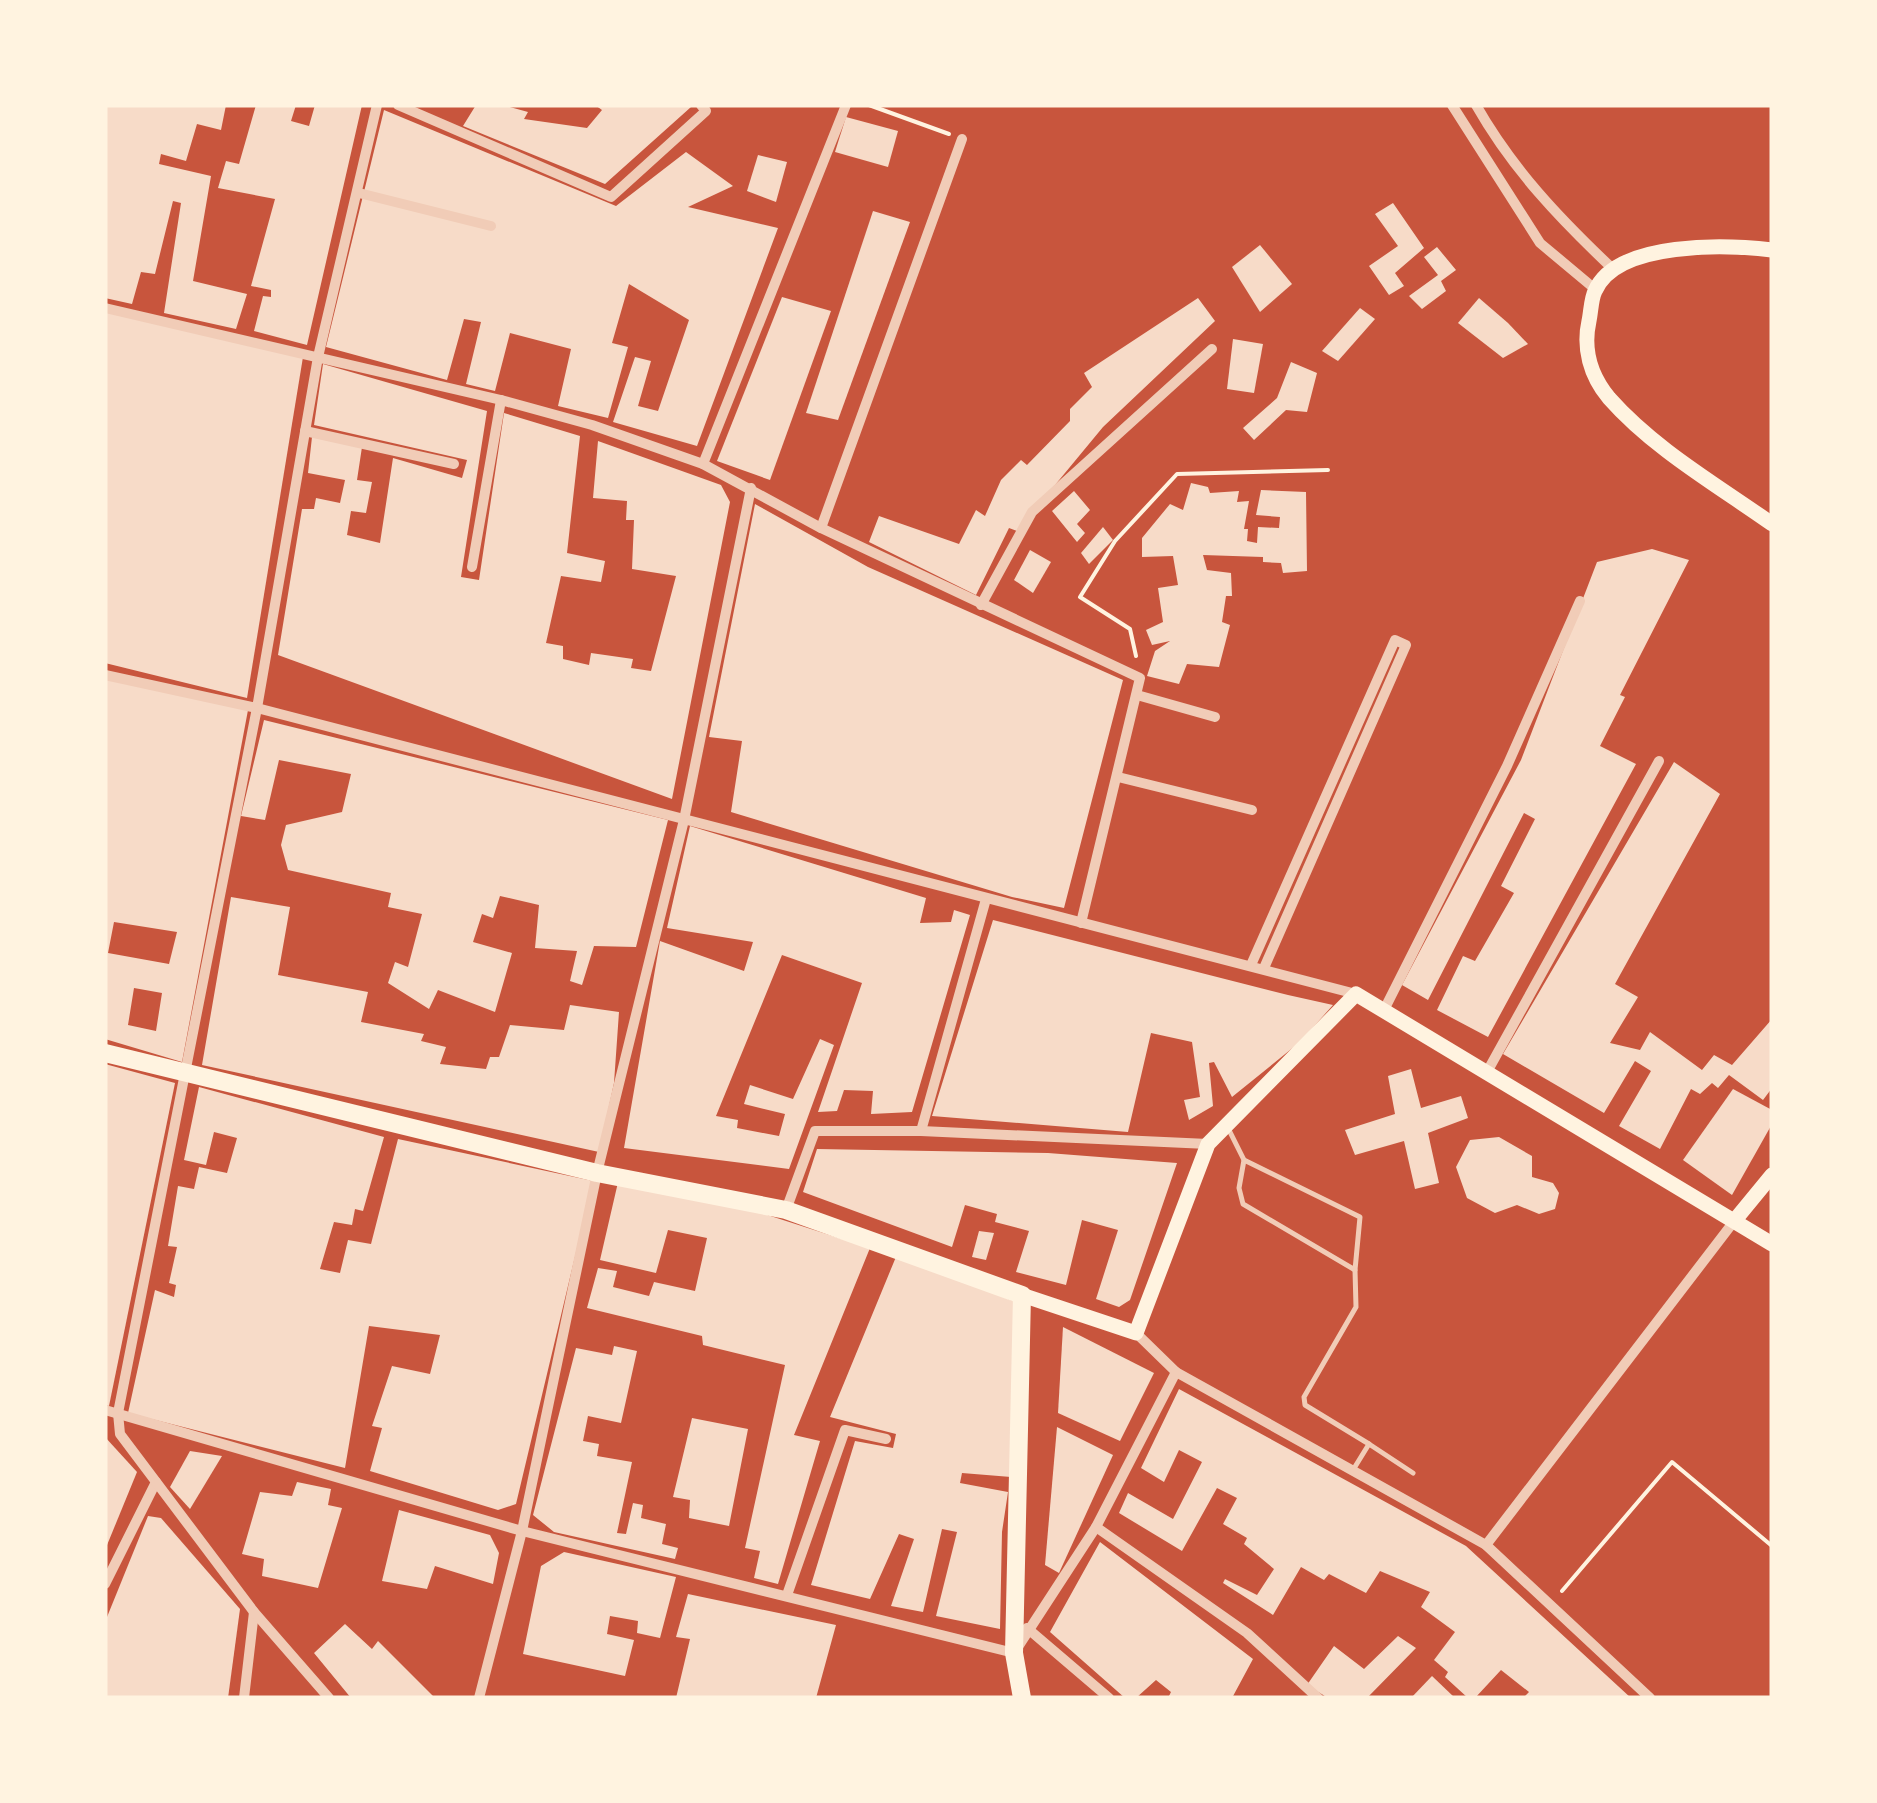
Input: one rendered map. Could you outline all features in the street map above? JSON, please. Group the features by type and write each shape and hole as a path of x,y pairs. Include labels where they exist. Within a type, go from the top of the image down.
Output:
{"main road":[{"path":"1772,250 1708,243 1644,257 1614,270 1595,289 1583,348 1606,394 1649,437 1772,524"},
{"path":"105,1053 597,1173 786,1210 1136,1333 1208,1144 1356,994 1772,1244"},
{"path":"1735,1220 1772,1175"},
{"path":"1022,1294 1022,1623 1014,1653 1022,1698"}],"street":[{"path":"329,1698 254,1612 120,1434 118,1413 256,708 318,357 377,105"},
{"path":"398,105 611,197 706,111 701,105"},
{"path":"703,464 846,105"},
{"path":"1452,105 1540,243 1595,289"},
{"path":"1476,105 1505,156 1556,216 1614,270"},
{"path":"822,528 962,139"},
{"path":"359,193 490,226"},
{"path":"105,308 501,400 592,425 703,464 822,528 1140,678 1081,924"},
{"path":"982,605 1032,512 1212,349"},
{"path":"472,567 501,400"},
{"path":"305,431 454,464"},
{"path":"479,1698 522,1530 597,1173 684,820 751,488"},
{"path":"1384,1010 1508,766 1580,602"},
{"path":"1251,965 1395,640 1406,645 1264,968"},
{"path":"105,675 256,708 1356,994"},
{"path":"1137,695 1215,717"},
{"path":"1487,1072 1659,761"},
{"path":"1118,777 1252,810"},
{"path":"921,1130 986,899"},
{"path":"786,1210 815,1131 921,1130 1208,1144"},
{"path":"1486,1545 1735,1220"},
{"path":"1136,1333 1176,1372 1486,1545 1552,1602 1650,1698"},
{"path":"1110,1698 1022,1623 1096,1526 1176,1372"},
{"path":"105,1410 522,1530 1014,1653"},
{"path":"787,1595 845,1430 886,1439"},
{"path":"105,1584 156,1482"},
{"path":"1096,1526 1247,1633 1318,1698"},
{"path":"244,1698 254,1612"}],"lane":[{"path":"1226,1123 1244,1160 1239,1188 1243,1204 1356,1270"},
{"path":"1244,1160 1360,1217 1356,1307 1304,1402 1413,1473"},
{"path":"1353,1470 1369,1444"}],"path":[{"path":"869,105 962,139"},
{"path":"1140,678 1130,629 1080,597 1115,541 1177,474 1328,470"},
{"path":"1552,1602 1672,1462 1772,1546"}],"building":[{"path":"105,105 226,105 221,130 197,124 186,161 161,154 159,164 211,176 193,281 247,294 236,329 164,313 181,203 173,201 155,274 141,272 132,304 105,298"},
{"path":"256,105 296,105 291,121 309,126 315,105 362,105 307,345 254,331 263,296 271,297 271,290 251,286 275,199 218,188 226,161 239,164"},
{"path":"476,105 503,105 528,112 524,119 587,128 602,110 595,105 691,107 605,184 463,126"},
{"path":"384,110 616,206 686,152 733,186 688,207 778,228 697,446 613,422 635,357 651,361 638,406 658,411 689,320 629,284 612,343 628,347 608,418 558,406 571,349 510,333 495,391 466,384 481,322 464,319 447,380 326,347"},
{"path":"846,117 898,131 888,167 835,152"},
{"path":"758,155 787,162 776,202 747,191"},
{"path":"1393,203 1424,248 1395,273 1404,286 1389,295 1369,266 1398,246 1375,214"},
{"path":"873,211 910,222 838,420 806,413"},
{"path":"1260,245 1292,284 1260,312 1232,267"},
{"path":"1437,247 1456,270 1441,281 1446,291 1422,309 1409,296 1438,275 1424,257"},
{"path":"782,297 831,311 770,480 717,461"},
{"path":"1198,298 1215,321 1103,427 1017,531 1009,528 976,595 869,542 879,516 959,544 976,510 985,516 1001,480 1021,460 1027,465 1070,421 1070,409 1092,387 1084,373"},
{"path":"1479,298 1528,344 1503,358 1458,323"},
{"path":"1360,308 1375,319 1338,361 1322,351"},
{"path":"105,312 303,357 247,698 105,663"},
{"path":"1233,339 1263,344 1254,393 1227,389"},
{"path":"1291,362 1317,373 1307,412 1286,410 1254,440 1243,428 1277,398"},
{"path":"323,364 487,411 461,577 479,580 504,413 580,436 567,553 605,561 601,582 561,576 546,643 563,646 563,659 589,665 591,653 633,659 631,668 651,671 676,576 632,569 634,520 626,520 627,501 593,498 598,441 721,485 730,502 672,799 278,655 302,509 314,509 316,498 340,503 345,480 308,473 312,437 362,447 357,480 372,482 366,513 351,511 347,535 380,543 393,458 462,478 467,460 314,425"},
{"path":"1191,483 1208,487 1210,493 1239,491 1237,502 1249,501 1244,529 1248,529 1247,541 1257,543 1258,527 1279,528 1280,517 1256,515 1261,490 1306,492 1307,571 1283,573 1281,563 1263,562 1263,557 1203,555 1207,570 1231,573 1232,596 1226,596 1222,622 1230,625 1219,667 1187,664 1179,684 1147,676 1155,651 1170,641 1152,645 1146,630 1163,622 1158,588 1178,585 1173,556 1142,557 1142,538 1170,504 1183,510"},
{"path":"1074,491 1090,510 1077,524 1085,533 1077,542 1052,511"},
{"path":"755,504 868,567 1123,680 1064,908 1012,897 731,812 742,741 709,737"},
{"path":"1103,527 1113,540 1089,564 1081,553"},
{"path":"1652,549 1689,560 1620,695 1625,697 1600,746 1636,764 1488,1037 1437,1010 1463,956 1475,961 1514,893 1501,886 1535,819 1524,813 1428,1000 1402,985 1521,760 1597,562"},
{"path":"1030,550 1051,562 1033,593 1014,580"},
{"path":"105,679 248,710 182,1062 105,1039","holes":["114,922 177,932 169,964 108,953","134,988 162,993 156,1031 128,1025"]},
{"path":"264,720 668,820 636,947 594,946 582,985 570,981 577,951 535,948 539,905 500,896 493,918 482,914 473,942 512,953 495,1012 438,990 429,1009 388,983 395,962 408,967 422,914 388,907 391,893 288,870 281,845 286,825 342,812 351,774 279,760 265,820 241,816"},
{"path":"1674,762 1720,794 1615,984 1638,997 1610,1043 1640,1050 1650,1032 1702,1070 1714,1055 1732,1065 1772,1019 1772,1088 1763,1100 1729,1075 1718,1088 1712,1083 1700,1094 1691,1089 1660,1149 1619,1126 1651,1071 1635,1061 1604,1113 1503,1054"},
{"path":"690,826 926,898 920,923 951,922 954,910 970,915 912,1112 871,1114 873,1091 844,1090 837,1111 818,1112 862,983 782,955 716,1116 738,1120 737,1128 779,1136 785,1114 744,1104 750,1085 793,1099 820,1039 834,1045 789,1169 624,1148 660,941 744,971 753,942 667,928"},
{"path":"231,897 290,907 278,975 368,992 361,1022 424,1034 421,1041 446,1047 440,1064 486,1069 490,1057 499,1057 510,1025 564,1030 570,1005 619,1012 614,1083 599,1152 202,1065"},
{"path":"993,920 1333,1005 1300,1042 1232,1097 1214,1062 1209,1063 1213,1106 1189,1120 1184,1100 1200,1097 1192,1042 1151,1033 1128,1132 932,1116"},
{"path":"105,1064 175,1083 109,1406 105,1405"},
{"path":"1411,1069 1421,1108 1461,1096 1468,1118 1428,1133 1439,1183 1415,1189 1404,1141 1355,1155 1345,1130 1395,1114 1388,1076"},
{"path":"199,1087 384,1137 363,1211 355,1209 352,1225 334,1222 320,1269 340,1273 348,1240 371,1244 398,1139 593,1181 516,1504 498,1510 370,1471 382,1428 372,1426 392,1366 430,1374 440,1335 369,1326 345,1468 128,1413 155,1290 174,1297 176,1285 169,1283 177,1247 168,1246 178,1186 194,1189 199,1167 227,1173 237,1138 214,1132 206,1165 184,1160"},
{"path":"1733,1089 1772,1110 1772,1124 1732,1195 1683,1160"},
{"path":"1499,1137 1532,1156 1532,1177 1553,1183 1559,1193 1555,1209 1539,1214 1517,1205 1495,1213 1467,1198 1456,1167 1470,1140"},
{"path":"817,1149 1048,1153 1177,1163 1130,1300 1119,1307 1096,1299 1118,1230 1082,1220 1066,1285 1016,1272 1029,1231 995,1222 997,1214 965,1205 952,1247 803,1192"},
{"path":"619,1178 730,1203 870,1248 794,1435 820,1441 778,1584 754,1578 760,1551 745,1548 785,1365 703,1345 702,1336 587,1308 598,1268 617,1271 613,1287 649,1296 654,1282 695,1291 707,1238 668,1230 656,1273 600,1260"},
{"path":"979,1231 994,1233 986,1260 972,1257"},
{"path":"898,1252 1015,1302 1011,1477 962,1473 960,1483 1008,1492 1002,1532 1000,1629 936,1616 957,1532 942,1529 923,1612 891,1606 914,1539 899,1534 870,1599 811,1585 855,1441 893,1448 896,1434 830,1417"},
{"path":"1063,1327 1154,1373 1120,1441 1058,1413"},
{"path":"614,1346 637,1351 621,1423 588,1416 583,1441 599,1444 597,1456 632,1462 617,1533 626,1534 633,1503 643,1505 641,1518 666,1524 662,1544 678,1548 675,1559 554,1532 533,1515 576,1348 612,1355"},
{"path":"1179,1389 1466,1546 1631,1698 1523,1698 1529,1692 1501,1670 1475,1698 1468,1698 1445,1677 1448,1672 1434,1660 1455,1632 1421,1607 1430,1592 1380,1571 1366,1593 1329,1574 1324,1580 1301,1567 1273,1615 1223,1583 1225,1579 1257,1595 1274,1569 1244,1544 1247,1538 1223,1524 1237,1498 1217,1488 1182,1551 1119,1513 1128,1493 1173,1519 1202,1462 1179,1450 1164,1482 1141,1468"},
{"path":"692,1418 748,1429 729,1526 689,1518 690,1500 673,1497"},
{"path":"1057,1427 1113,1455 1059,1573 1045,1565"},
{"path":"105,1437 137,1472 105,1550"},
{"path":"190,1451 222,1456 190,1509 170,1487"},
{"path":"297,1482 331,1489 328,1505 342,1508 318,1588 262,1576 264,1559 242,1554 260,1492 292,1496"},
{"path":"399,1510 490,1535 499,1553 493,1584 435,1566 427,1589 382,1581"},
{"path":"148,1516 161,1518 240,1609 228,1698 105,1698 105,1622"},
{"path":"1100,1542 1253,1659 1232,1698 1168,1698 1171,1692 1156,1680 1136,1698 1125,1698 1050,1632"},
{"path":"564,1552 676,1577 660,1638 637,1633 638,1621 610,1616 607,1634 634,1640 625,1676 523,1654 541,1566"},
{"path":"688,1594 836,1625 816,1698 676,1698 690,1639 676,1637"},
{"path":"345,1624 372,1649 378,1641 435,1698 351,1698 314,1653"},
{"path":"1398,1636 1416,1648 1367,1698 1328,1698 1307,1685 1334,1646 1364,1669"},
{"path":"1432,1676 1455,1698 1411,1698"}]}
